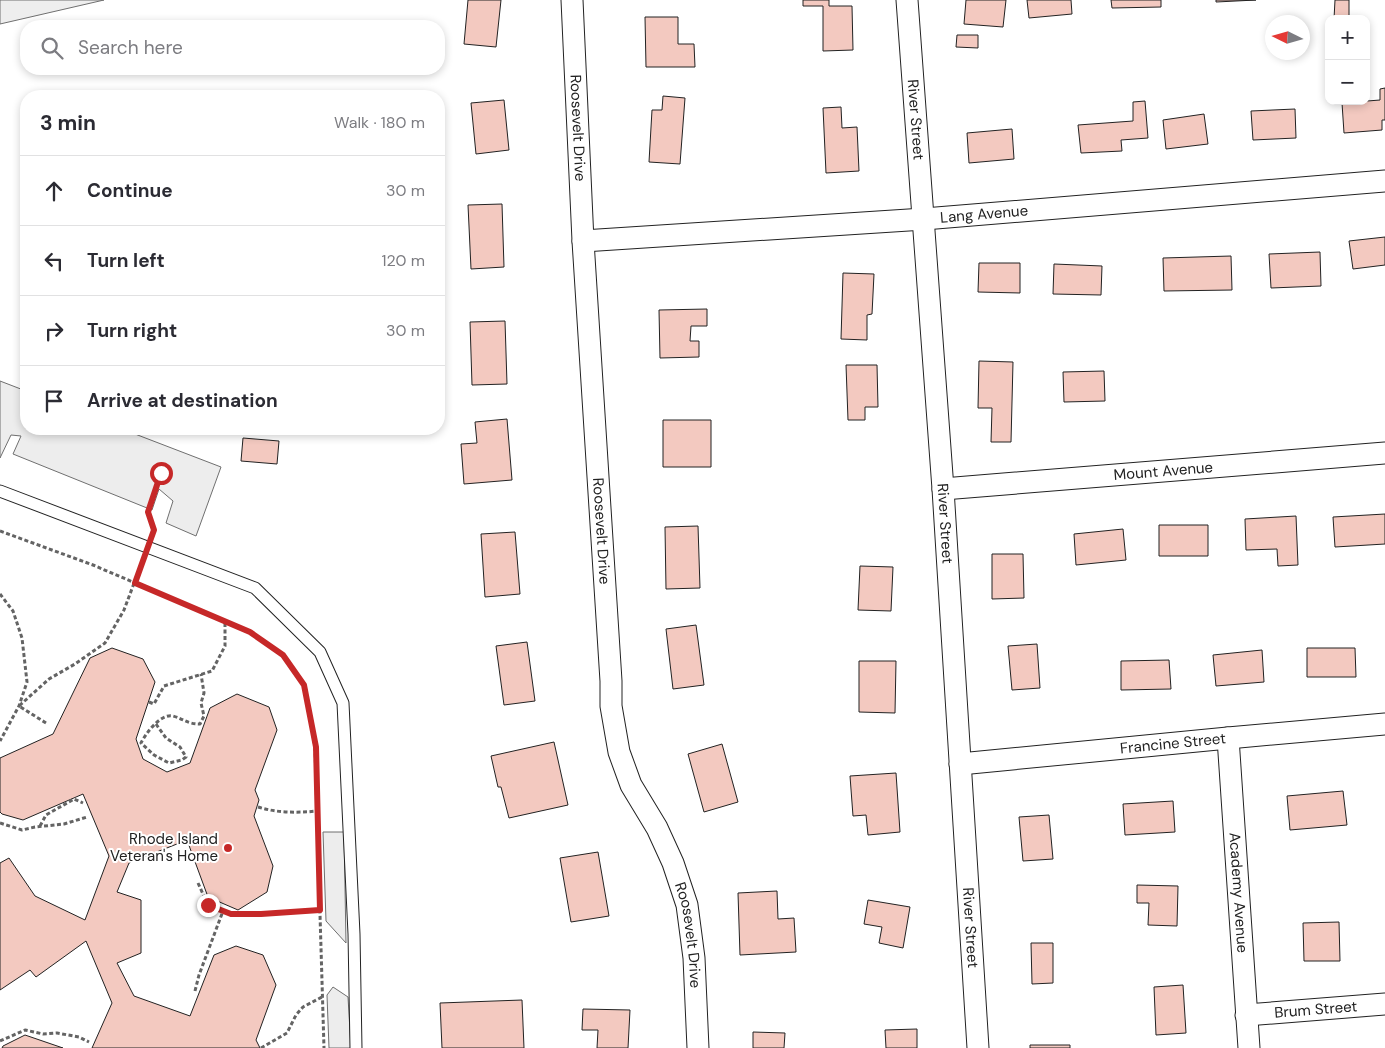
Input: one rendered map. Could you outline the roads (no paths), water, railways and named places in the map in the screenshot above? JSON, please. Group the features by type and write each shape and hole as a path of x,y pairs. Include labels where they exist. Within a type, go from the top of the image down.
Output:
{"street":[{"name":"Roosevelt Drive","path":"572,0 583,241 612,706 619,752 631,785 657,828 673,863 686,905 694,958 698,1048"},
{"name":"River Street","path":"907,0 943,489 978,1048"},
{"name":"Lang Avenue","path":"583,241 924,218 1385,181"},
{"name":"Mount Avenue","path":"943,489 1385,453"},
{"name":"Francine Street","path":"960,764 1385,724"},
{"name":"Academy Avenue","path":"1228,738 1249,1048"},
{"name":"Brum Street","path":"1246,1015 1385,1004"}],"lane":[{"path":"0,491 256,588 320,652 343,703 354,934 356,1048"}],"place":[{"name":"Rhode Island Veteran's Home","path":"228,848"}]}
